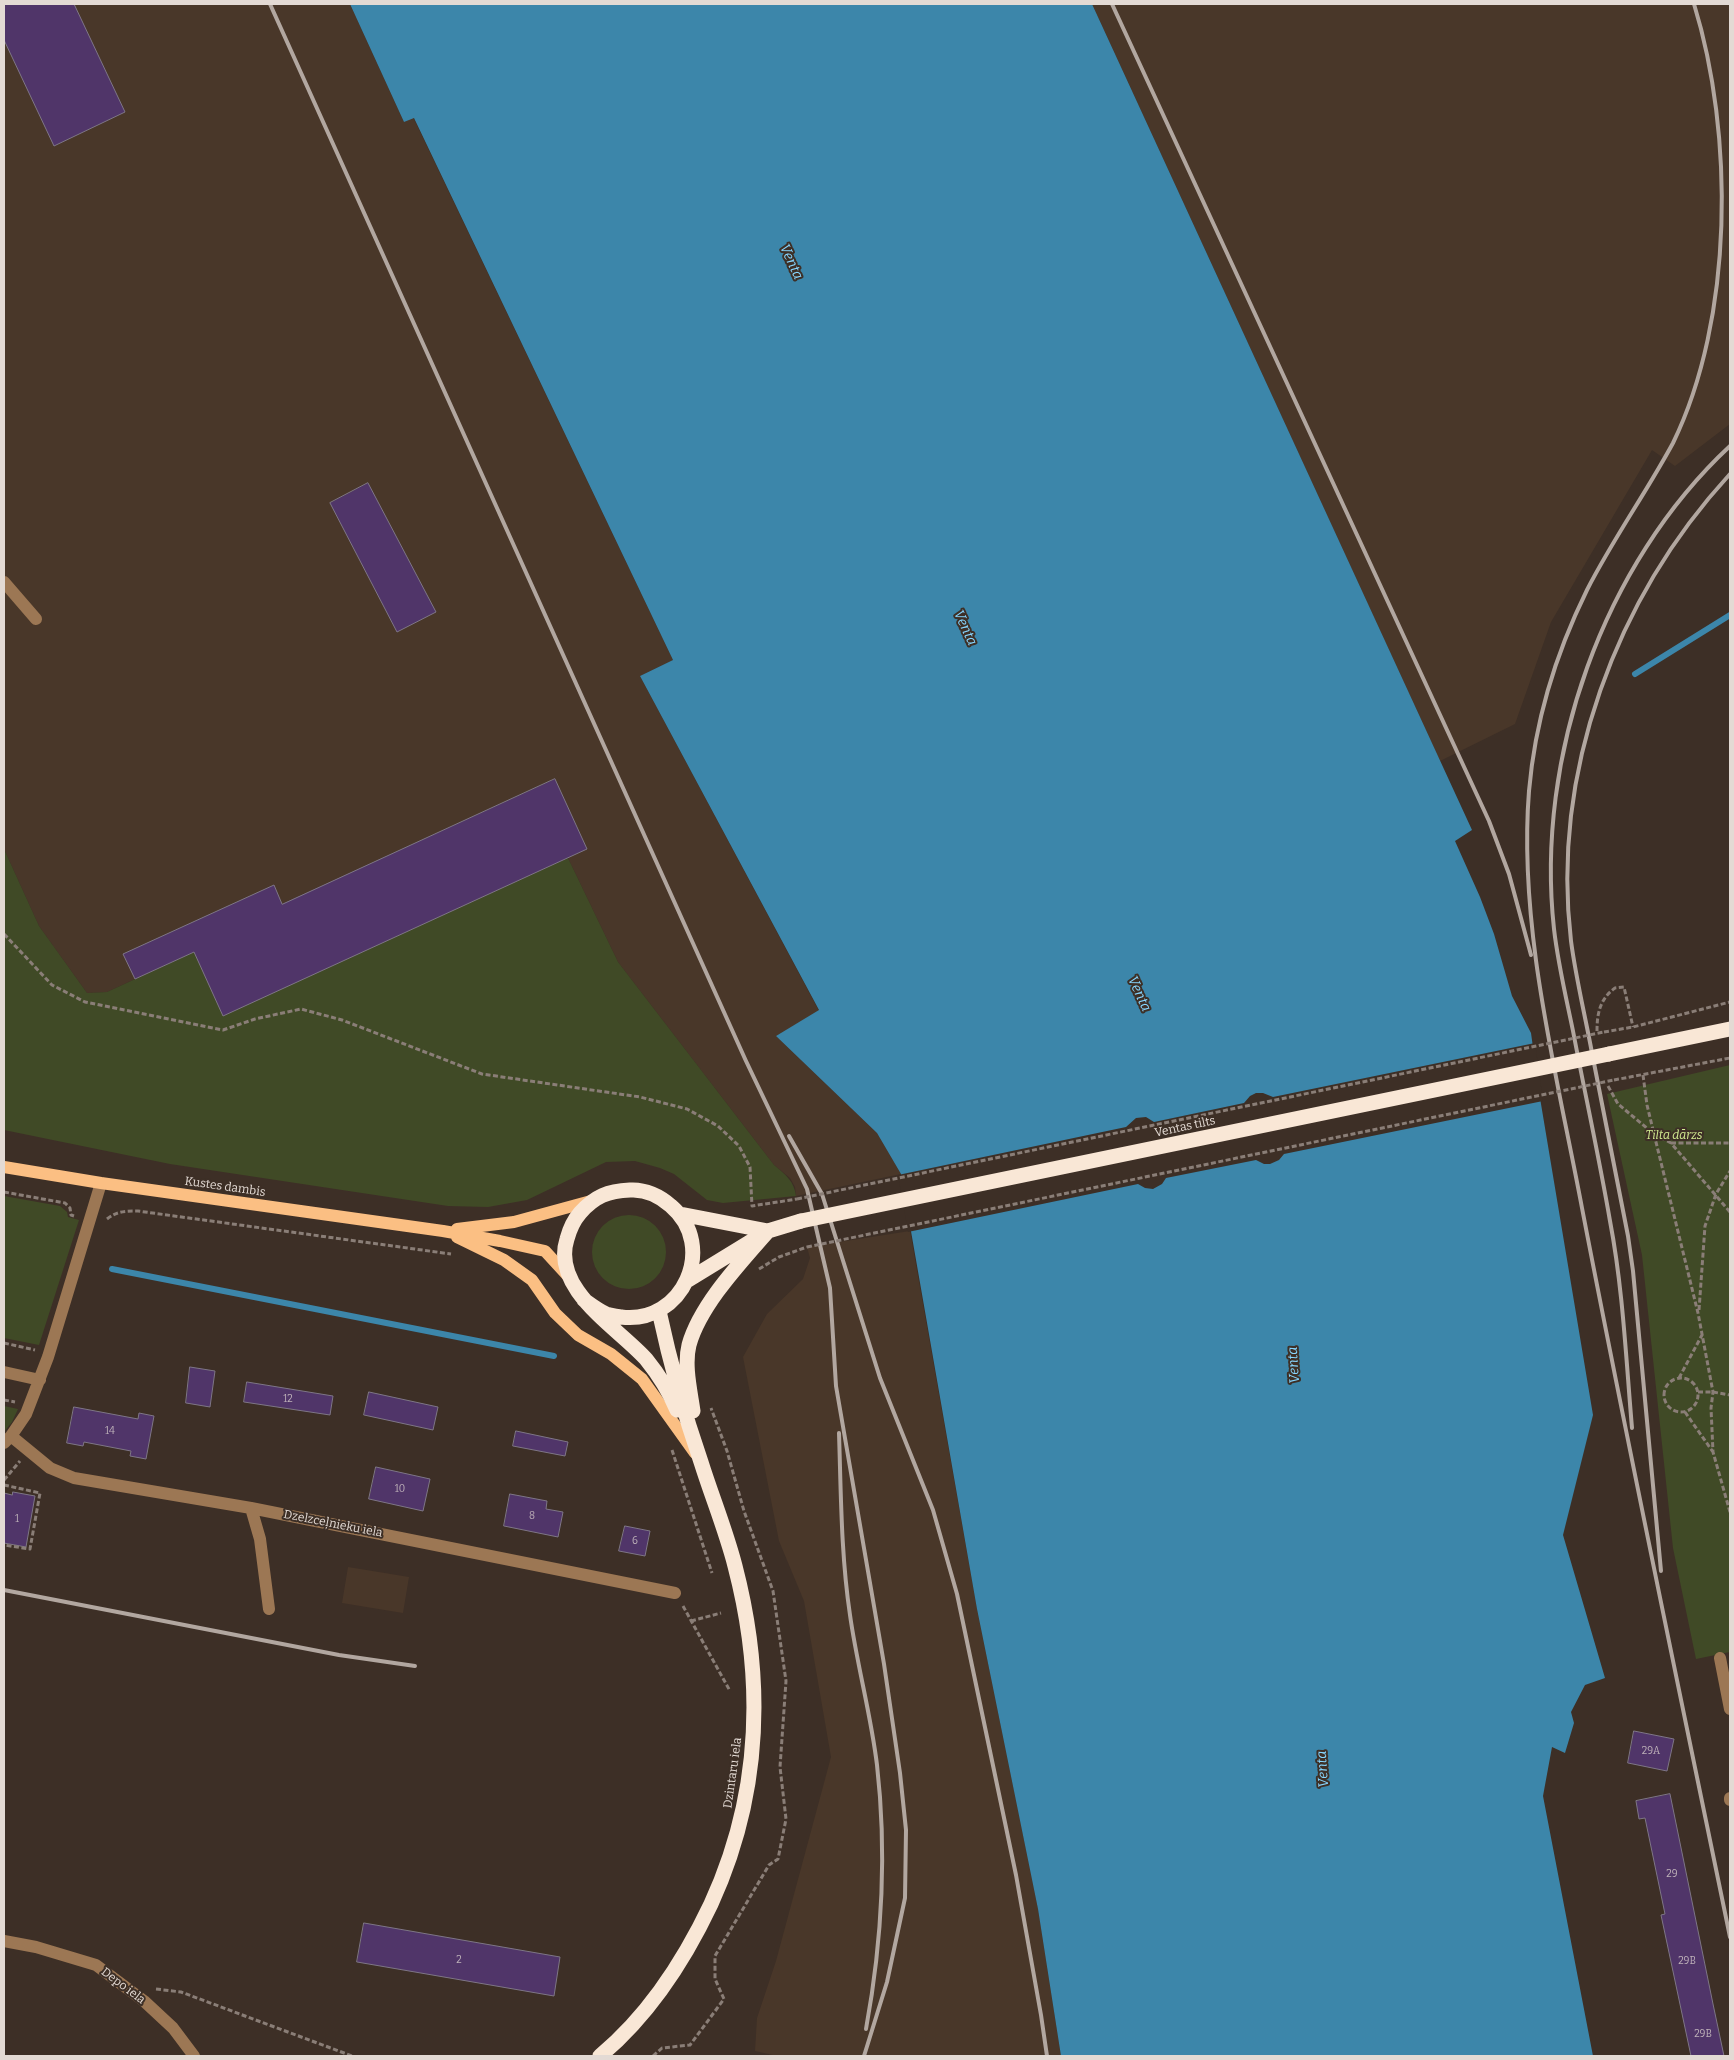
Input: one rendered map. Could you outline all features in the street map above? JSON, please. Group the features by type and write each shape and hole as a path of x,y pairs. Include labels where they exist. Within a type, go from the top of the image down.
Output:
{"highway":[{"name":"Ventas tilts","path":"768,1230 802,1221 1730,1029"},
{"path":"584,1300 607,1314 633,1318 659,1311 676,1298 688,1280 693,1258 691,1234 680,1214 661,1197 638,1189 613,1190 591,1201 572,1221 564,1248 567,1275 584,1300 626,1340 659,1376 700,1459"},
{"path":"680,1214 768,1230"},
{"path":"688,1280 768,1230"},
{"path":"700,1459 688,1375 689,1346 698,1321 727,1278 768,1230"},
{"path":"659,1311 668,1351 700,1459"},
{"name":"Dzintaru iela","path":"600,2056 650,2004 692,1942 725,1870 745,1803 752,1760 755,1712 750,1641 735,1564 700,1459"}],"main road":[{"name":"Kustes dambis","path":"4,1167 101,1183 443,1231"},
{"path":"443,1231 514,1222 591,1201"},
{"path":"443,1231 545,1251 567,1275"},
{"path":"443,1231 504,1260 532,1280 555,1313 578,1335 611,1354 642,1379 700,1459"}],"street":[{"path":"4,582 36,619"},
{"path":"8,1439 26,1414 50,1353 101,1183"},
{"path":"4,1372 40,1380"},
{"name":"Dzelzceļnieku iela","path":"8,1439 50,1468 74,1478 251,1508 675,1592"},
{"path":"251,1508 260,1539 269,1609"},
{"path":"1720,1658 1730,1709"},
{"name":"Depo iela","path":"4,1941 36,1947 96,1965 152,2008 173,2028 194,2056"}],"path":[{"path":"4,934 52,985 84,1002 223,1030 255,1019 301,1009 342,1020 482,1074 640,1097 687,1109 718,1126 739,1146 750,1167 752,1206 1632,1027 1730,1002"},
{"path":"1597,1031 1598,1013 1602,1001 1615,988 1624,987 1632,1027"},
{"path":"755,1272 780,1257 807,1247 1614,1080 1730,1058"},
{"path":"1643,1076 1647,1105 1698,1313 1713,1392 1711,1408 1714,1452 1730,1512"},
{"path":"1608,1086 1618,1104 1654,1134 1671,1143 1730,1212"},
{"path":"1671,1143 1730,1143"},
{"path":"1698,1313 1705,1226 1716,1194 1730,1171"},
{"path":"4,1192 65,1203 70,1208 71,1215 104,1224 114,1213 138,1211 457,1255"},
{"path":"1702,1335 1678,1378 1667,1385 1664,1398 1671,1409 1684,1412 1714,1452"},
{"path":"1678,1378 1685,1378 1691,1381 1698,1392 1695,1405 1684,1412"},
{"path":"1698,1392 1730,1395"},
{"path":"672,1449 712,1573"},
{"path":"4,1486 40,1493 30,1549 4,1545"},
{"path":"675,1592 730,1691"},
{"path":"691,1621 721,1613"},
{"path":"154,1989 181,1992 352,2056"}],"shaded area":[{"path":"4,4 350,4 404,122 413,117 673,660 640,676 819,1011 776,1036 877,1133 901,1174 796,1196 795,1187 790,1178 774,1165 618,962 568,858 223,1016 194,952 107,992 87,993 39,926 4,849"},
{"path":"1092,4 1730,4 1730,424 1675,466 1652,450 1551,622 1515,724 1440,761"},
{"path":"910,1231 977,1609 1038,1909 1061,2056 777,2056 755,2051 757,2018 776,1961 831,1757 804,1601 779,1541 743,1357 767,1314 803,1279 810,1258 807,1247"},
{"path":"348,1567 409,1577 403,1613 342,1603"}],"green space":[{"path":"4,849 39,926 87,993 107,992 194,952 223,1015 568,858 618,962 774,1165 789,1179 796,1196 723,1203 707,1200 674,1174 635,1161 606,1162 527,1200 488,1207 448,1206 170,1164 4,1130"},
{"name":"Tilta dārzs","path":"1730,1065 1730,1652 1696,1659 1673,1548 1642,1255 1607,1094"},
{"path":"4,1196 60,1206 67,1212 68,1217 79,1220 39,1345 4,1338"},
{"path":"629,1215 650,1221 660,1231 666,1252 660,1273 650,1283 629,1289 608,1283 598,1273 592,1252 598,1231 608,1221"},
{"path":"4,1406 18,1409 12,1422 4,1432"}],"water":[{"name":"Venta","path":"350,4 1092,4 1472,830 1455,841 1494,934 1512,996 1531,1033 1540,1098 1593,1415 1563,1535 1605,1678 1585,1685 1571,1712 1574,1723 1565,1753 1552,1747 1543,1796 1593,2056 1061,2056 1038,1909 977,1609 901,1174 877,1133 776,1036 819,1010 640,676 673,660 414,118 404,122"}],"pier":[{"path":"1535,1043 1543,1101 1284,1154 1279,1160 1270,1164 1264,1164 1256,1160 1166,1178 1162,1184 1153,1189 1145,1188 1138,1184 908,1232 898,1175 1126,1127 1136,1118 1146,1117 1154,1122 1244,1103 1250,1096 1256,1093 1263,1093 1273,1097"}],"building":[{"path":"4,4 74,4 125,112 54,146 4,40"},
{"path":"368,483 436,612 397,632 330,503"},
{"path":"555,779 587,849 223,1016 194,952 135,979 123,954 274,885 282,904"},
{"path":"190,1367 215,1371 210,1407 186,1403"},
{"path":"247,1382 333,1396 330,1415 244,1402"},
{"path":"369,1392 438,1407 433,1430 364,1415"},
{"path":"74,1407 138,1419 139,1413 154,1416 146,1459 130,1456 131,1451 84,1442 83,1446 67,1443"},
{"path":"516,1431 568,1442 565,1456 513,1446"},
{"path":"376,1467 430,1479 423,1511 369,1499"},
{"path":"13,1492 35,1496 26,1547 4,1543 4,1493 12,1495"},
{"path":"510,1494 547,1501 546,1509 563,1512 558,1537 504,1526"},
{"path":"625,1526 650,1531 645,1556 619,1551"},
{"path":"1634,1731 1674,1739 1667,1771 1628,1763"},
{"path":"1670,1794 1724,2056 1691,2056 1661,1915 1665,1914 1645,1818 1639,1819 1636,1801"},
{"path":"364,1923 560,1957 554,1996 357,1962"}],"waterway":[{"path":"1635,674 1730,615"},
{"path":"112,1269 554,1356"}],"railway":[{"path":"270,4 746,1061 807,1189 830,1288 836,1386 884,1664 900,1773 906,1830 905,1898 887,1982 864,2056"},
{"path":"1112,4 1489,821 1509,874 1531,955"},
{"path":"1694,4 1707,55 1716,110 1721,167 1721,225 1717,283 1708,340 1693,394 1673,443 1587,590 1557,663 1536,739 1529,791 1527,843 1534,948 1551,1053 1636,1482 1730,1937"},
{"path":"1632,1428 1618,1272 1606,1197 1560,968 1554,929 1551,864 1556,798 1568,732 1587,667 1613,605 1646,547 1685,494 1730,446"},
{"path":"1661,1571 1633,1271 1628,1236 1578,983 1571,941 1567,877 1571,814 1582,752 1600,691 1624,632 1654,576 1690,523 1730,474"},
{"path":"789,1136 822,1194 880,1378 933,1510 957,1594 1016,1875 1047,2056"},
{"path":"839,1433 842,1524 847,1592 877,1765 882,1831 879,1930 866,2029"},
{"path":"4,1590 339,1655 415,1666"}]}
